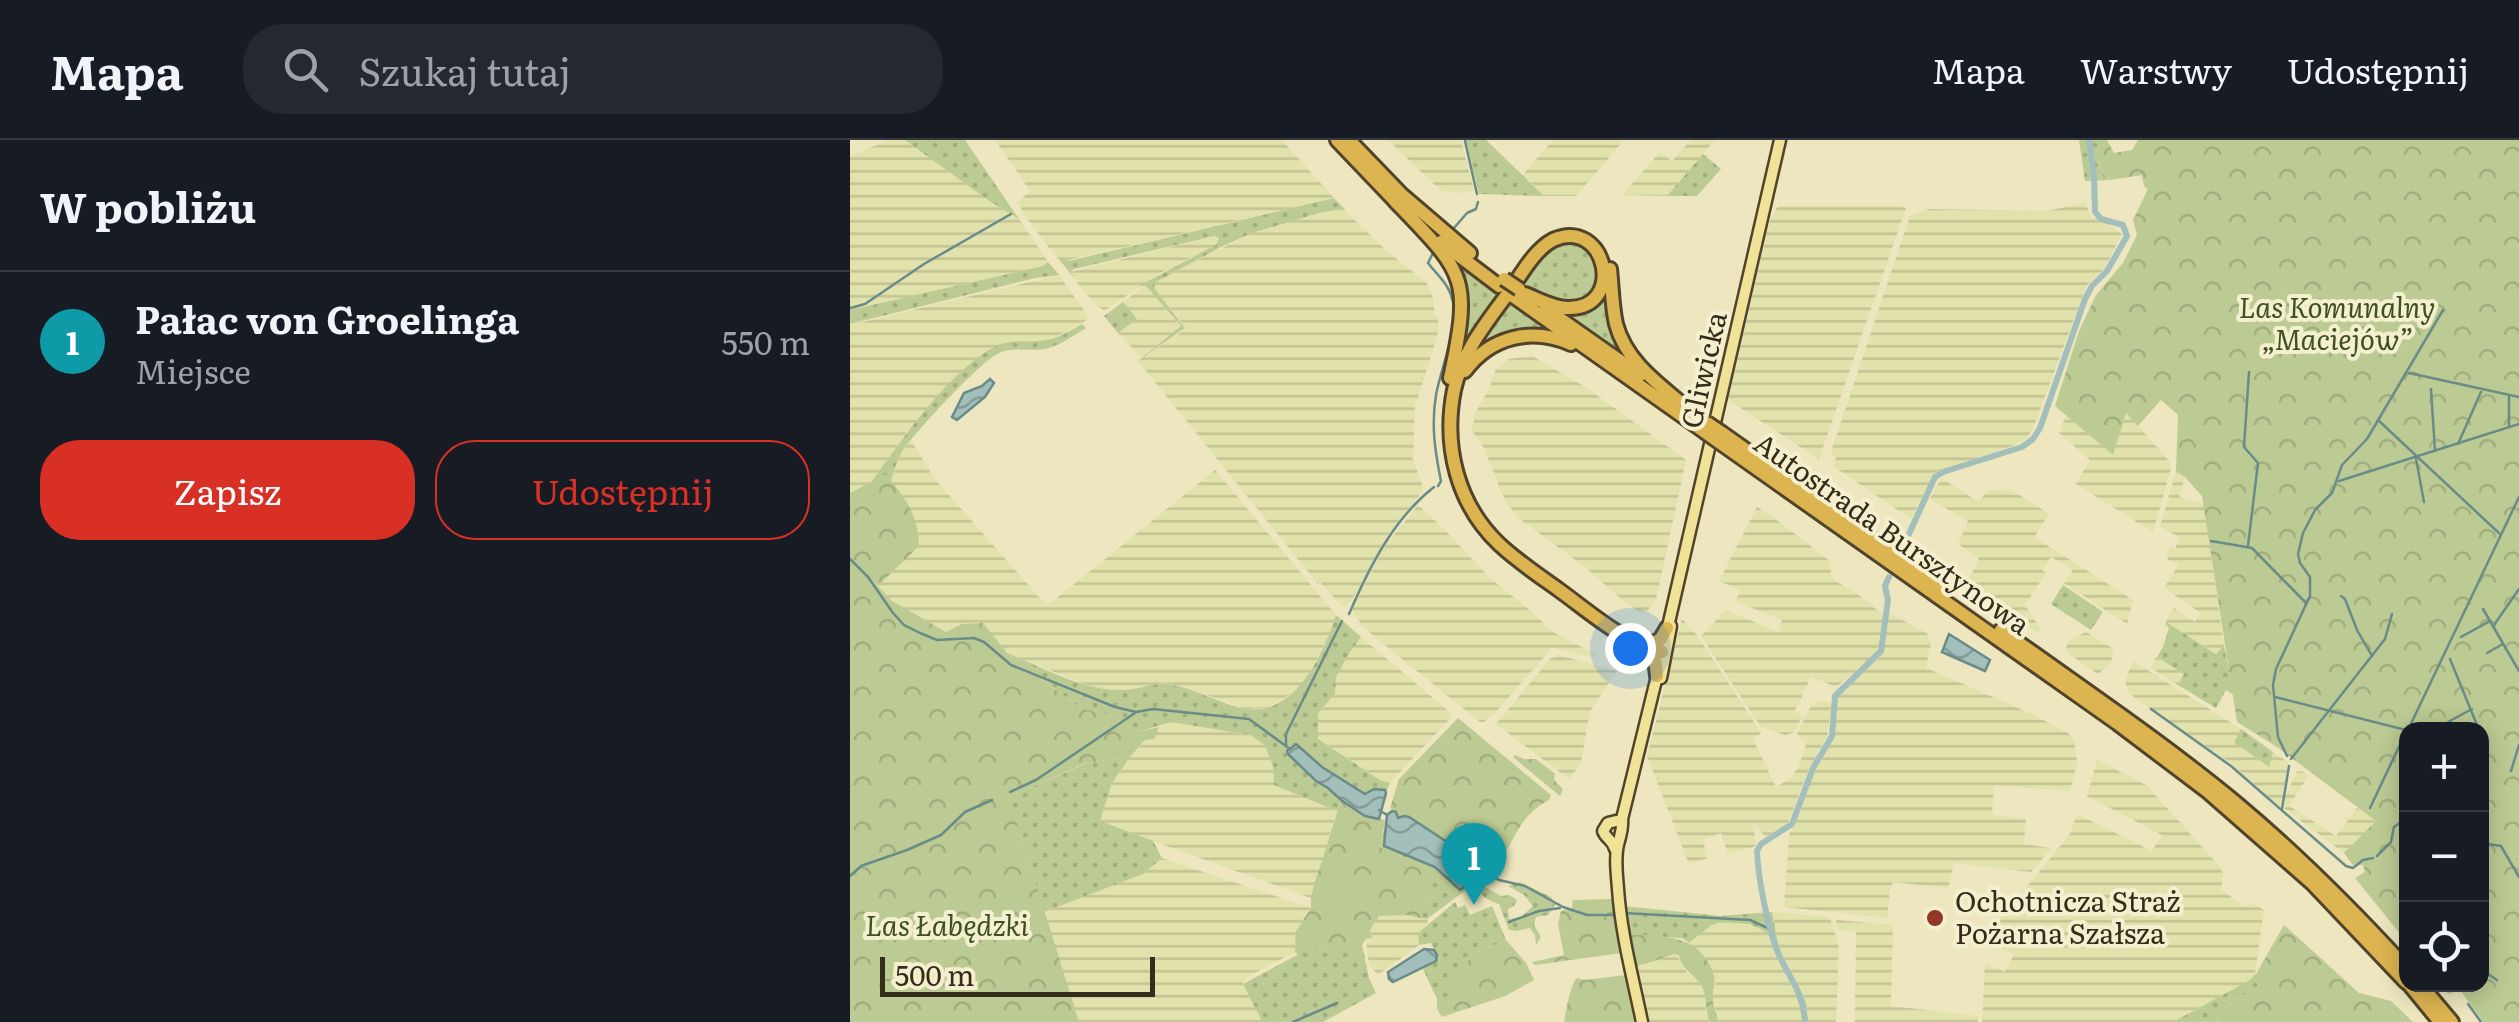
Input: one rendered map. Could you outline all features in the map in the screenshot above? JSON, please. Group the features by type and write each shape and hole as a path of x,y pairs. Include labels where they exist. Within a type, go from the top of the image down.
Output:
{"highway":[{"name":"Autostrada Bursztynowa","path":"1337,140 1394,201 1434,236 1687,408 1706,427"},
{"name":"Autostrada Bursztynowa","path":"1349,140 1420,212 1501,282"},
{"path":"1394,201 1442,251 1460,285 1450,431 1454,465 1465,497 1488,533 1516,559 1626,638 1664,652"},
{"path":"1450,395 1457,362 1528,256 1542,241 1568,231 1586,235 1600,246 1609,262 1616,323 1626,348 1646,372 1687,408"},
{"path":"1450,395 1470,348 1537,253 1553,240 1569,237 1584,240 1600,256 1604,281 1588,303 1559,308 1519,293"},
{"name":"Autostrada Bursztynowa","path":"1519,293 1606,362 1706,427 2207,790 2313,884 2399,974"},
{"path":"1450,395 1475,359 1494,345 1519,336 1560,339 1606,362"},
{"name":"Autostrada Bursztynowa","path":"1720,437 2193,768 2299,858 2399,960"},
{"path":"1645,647 1660,640 1667,628"},
{"path":"1645,647 1655,658 1657,676"},
{"name":"Autostrada Bursztynowa","path":"2415,992 2440,1022"},
{"path":"2427,992 2452,1022"}],"main road":[{"name":"Gliwicka","path":"1664,652 1780,140"},
{"name":"Gliwicka","path":"1664,652 1672,610"},
{"path":"1635,773 1664,652"},
{"path":"1615,839 1623,832 1619,823 1653,711 1664,652"},
{"path":"1615,839 1605,835 1604,828 1609,822 1619,823"},
{"path":"1615,839 1620,913 1642,1022"}],"green space":[{"path":"889,140 905,140 1019,219 1048,262 850,310 850,156"},
{"path":"905,140 965,140 1019,219 988,200"},
{"path":"995,140 1282,140 1334,198 1064,261 1023,213 1018,202 1030,191"},
{"path":"1388,140 1461,140 1474,190 1441,191"},
{"path":"1466,140 1486,140 1544,196 1479,194"},
{"path":"1553,140 1624,140 1576,196 1544,196 1523,175"},
{"path":"1691,140 1715,140 1667,196 1622,195 1660,152 1672,161"},
{"path":"2079,140 2099,140 2100,166 2110,180 2085,181"},
{"name":"Las Komunalny „Maciejów”","path":"2099,140 2107,140 2114,153 2132,150 2138,140 2519,140 2519,1022 2483,1022 2461,992 2489,992 2489,722 2399,722 2399,932 2355,878 2365,872 2363,865 2353,865 2344,853 2376,821 2237,722 2202,496 2176,471 2178,415 2161,400 2138,426 2126,413 2113,455 2055,406 2079,331 2096,295 2123,263 2137,235 2133,220 2148,189 2142,175 2110,180 2099,162"},
{"path":"1703,154 1721,169 1697,196 1667,196"},
{"path":"1334,198 1346,211 1319,213 1252,233 1154,283 1185,328 1138,361 1181,326 1146,286 1139,286 1217,244 1219,238 1214,236 1074,269 1071,272 1075,279 1057,257 1069,261"},
{"path":"2085,203 2092,217 2122,234 2104,269 2087,285 2027,438 1936,472 1911,519 1833,466 1836,457 1831,452 1910,216 1929,209 2046,211"},
{"path":"1778,206 1906,208 1819,459 1728,400 1769,223"},
{"path":"1343,209 1427,283 1435,316 1439,317 1437,337 1415,407 1413,459 1422,492 1386,538 1346,607 1318,584 1138,361 1183,331 1183,324 1155,289 1158,280 1252,233"},
{"path":"1563,234 1581,236 1593,242 1601,251 1606,263 1614,320 1633,364 1554,308 1580,307 1596,298 1604,284 1605,267 1587,240 1571,235 1551,240 1514,278 1541,246 1555,237"},
{"path":"1214,236 1219,238 1217,244 1160,273 1107,309 1096,305 1071,272"},
{"path":"1565,240 1591,248 1601,280 1589,299 1564,306 1522,284 1546,248"},
{"path":"1449,255 1499,294 1455,362 1460,339"},
{"path":"1048,262 1059,275 850,324 850,310"},
{"path":"1059,275 1087,320 1050,340 1006,342 991,348 956,377 906,433 870,484 850,493 850,325"},
{"path":"1146,285 1181,327 1141,357 1118,333 1136,319 1123,302"},
{"path":"1507,299 1562,338 1537,333 1464,365"},
{"path":"1123,302 1137,319 1118,333 1104,316"},
{"path":"1082,324 1086,328 1050,348 1010,350 990,359 909,443 891,481 886,474 870,484 926,409 977,358 1000,344 1051,339"},
{"path":"1532,356 1587,388 1686,460 1656,599 1646,613 1627,604 1516,516 1472,431 1475,413 1496,369 1509,359"},
{"path":"2126,412 2170,462 2153,532 2076,484 2090,460 2059,433 2066,415 2113,454"},
{"path":"911,440 934,478 1047,606 1215,470 1336,615 1306,680 1266,708 1245,709 1163,683 1125,690 1094,688 1007,653 983,623 962,624 946,632 916,616 892,601 871,579 904,498 891,481 900,455"},
{"path":"2176,471 2185,477 2179,497 2204,504 2224,646 2217,654 2166,622 2174,608 2195,622 2201,613 2164,588 2179,564 2168,560 2167,553 2171,547 2175,549 2180,537 2160,527"},
{"name":"Las Łabędzki","path":"886,474 909,507 919,546 880,584 874,582 892,601 946,632 962,624 983,623 1007,653 1080,708 1109,715 1138,732 1159,727 1154,739 1145,740 1130,757 1086,763 1009,797 1079,1022 850,1022 850,493"},
{"path":"1941,478 1979,502 1987,491 2010,489 2049,514 2034,537 2133,600 2127,624 2064,583 2073,570 2051,557 2042,570 2046,573 2025,605 2040,628 2039,633 1976,589 1968,582 1979,558 1958,544 1968,521 1930,499"},
{"path":"1418,505 1490,578 1553,632 1599,656 1552,648 1494,714 1480,722 1381,642 1362,626 1352,610 1382,550"},
{"path":"1757,507 1830,561 1832,579 1883,615 1875,655 1839,685 1811,677 1795,711 1803,716 1793,733 1785,735 1761,727 1701,636 1726,610 1778,632 1782,620 1735,601 1741,590 1719,581"},
{"path":"2063,585 2103,612 2091,630 2051,604"},
{"path":"1889,613 1927,633 1931,643 1926,668 2032,714 2074,740 2077,763 2070,791 1994,785 1992,815 2026,818 2024,844 2051,848 2031,872 1954,863 1948,888 1893,882 1887,918 1784,907 1789,836 1815,770 1834,737 1837,698 1882,655"},
{"path":"1336,615 1361,637 1336,677 1335,693 1318,714 1318,739 1390,783 1386,793 1374,789 1366,794 1322,767 1296,744 1294,758 1341,800 1337,811 1274,785 1273,766 1265,745 1250,735 1171,722 1138,732 1109,715 1080,708 1007,653 1093,687 1123,690 1168,684 1241,708 1260,709 1276,704 1303,681 1323,648"},
{"path":"1682,619 1697,635 1761,733 1753,739 1776,787 1790,779 1798,768 1806,745 1797,733 1812,704 1819,701 1830,703 1831,707 1827,736 1808,771 1788,823 1766,837 1753,824 1756,846 1728,854 1721,833 1703,840 1707,858 1689,864 1647,756"},
{"path":"2166,622 2216,654 2224,646 2234,695 2226,690 2216,708 2178,685 2184,674 2157,657 2169,628"},
{"path":"2086,632 2114,649 2111,663 2098,674 2065,651 2069,641"},
{"path":"1361,637 1453,715 1390,783 1318,739 1318,714 1335,693 1336,677"},
{"path":"1558,655 1617,671 1590,711 1581,763 1569,779 1496,724 1550,659"},
{"path":"2156,657 2185,674 2178,685 2151,668"},
{"path":"2133,661 2241,729 2235,742 2268,766 2273,752 2288,762 2282,803 2279,806 2231,763 2136,699 2125,681"},
{"path":"1458,718 1551,795 1529,815 1491,871 1487,860 1398,819 1390,808 1399,779"},
{"path":"1171,722 1249,735 1265,744 1273,766 1274,785 1337,811 1311,898 1100,822 1112,783 1130,757 1158,728"},
{"path":"2241,729 2273,752 2269,767 2234,742"},
{"path":"1130,757 1112,783 1100,821 1153,841 1162,858 1143,874 1044,912 1009,797 1087,763"},
{"path":"1513,757 1536,759 1555,774 1554,780 1563,789 1560,796"},
{"path":"2097,760 2146,785 2221,868 2221,889 2243,906 2254,904 2264,910 2255,974 2173,1022 1982,1022 1985,963 2005,972 2014,954 1988,940 1988,935 2070,834 2077,814 2152,851 2162,835 2087,796"},
{"path":"2297,771 2308,776 2289,806 2336,836 2357,808 2377,822 2344,853 2285,809 2285,797"},
{"path":"1341,800 1365,816 1385,820 1380,847 1435,871 1420,918 1379,916 1370,930 1372,938 1362,945 1328,954 1316,946 1298,955 1296,931 1311,908 1311,896"},
{"path":"1387,815 1385,846 1435,867 1459,890 1466,890 1427,919 1420,918 1434,871 1380,847"},
{"path":"1162,858 1311,908 1296,931 1295,952 1245,978 1243,984 1262,1020 1079,1022 1044,912 1143,874"},
{"path":"1317,874 1342,882 1343,876 1351,874 1353,880 1349,884 1361,890 1356,907 1349,910 1311,898"},
{"path":"1520,882 1551,897 1555,905 1548,915 1536,917 1534,925 1541,937 1536,945 1530,928 1509,930 1499,904 1482,896 1476,887 1480,884 1517,900 1508,909 1509,919 1521,917 1533,906 1508,886"},
{"path":"1611,899 1621,953 1535,965 1532,962 1564,955 1558,924 1561,911 1572,908 1573,900"},
{"path":"1455,902 1458,908 1465,905 1470,915 1492,906 1506,940 1471,955 1455,993 1457,1002 1437,1009 1437,999 1423,969 1436,961 1437,955 1431,943 1419,945 1418,933"},
{"path":"1623,906 1721,916 1772,912 1779,949 1806,1002 1808,1022 1803,1022 1802,1006 1764,931 1750,924 1718,922 1689,943 1682,938 1629,935"},
{"path":"1772,912 1830,917 1839,948 1836,1022 1808,1022 1806,1002 1779,949"},
{"path":"1378,916 1427,919 1428,923 1418,933 1419,945 1378,975 1369,965 1366,941 1372,938 1370,930"},
{"path":"1836,920 1893,925 1891,1006 1978,1016 1978,1022 1855,1022 1856,932 1838,930"},
{"path":"1718,922 1750,924 1770,937 1802,1006 1803,1022 1718,1022 1712,1002 1716,982 1689,943"},
{"path":"2284,925 2359,993 2391,1001 2413,1022 2216,1022 2230,1005 2260,985 2255,976"},
{"path":"1629,935 1669,937 1701,952 1714,976 1713,1003 1718,1022 1710,1022 1703,989 1679,956 1635,966"},
{"path":"1506,940 1526,963 1534,980 1505,996 1442,1017 1437,1009 1457,1002 1447,974 1462,973 1471,955"},
{"path":"1316,945 1328,954 1362,945 1376,993 1323,1022 1257,1022 1261,1019 1243,984"},
{"path":"1676,954 1705,993 1710,1022 1647,1022 1635,966"},
{"path":"2255,974 2260,985 2230,1005 2216,1022 2173,1022 2250,980"},
{"path":"1626,975 1638,1022 1564,1022 1577,978"}],"water":[{"path":"990,379 994,383 985,397 957,420 952,417 964,393"},
{"path":"1949,634 1990,660 1985,671 1942,652"},
{"path":"1296,744 1322,767 1365,794 1374,789 1385,790 1379,819 1365,816 1316,781 1288,754"},
{"path":"1392,811 1398,818 1409,817 1444,840 1487,860 1488,872 1460,890 1435,867 1384,846 1387,815"},
{"path":"1424,949 1434,950 1436,961 1393,982 1389,979 1388,972"}],"waterway":[{"path":"1903,547 1935,477 2022,447 2040,428 2085,299 2127,236 2123,225 2101,219 2095,212 2089,140"},
{"path":"1465,141 1477,194"},
{"path":"1454,228 1476,209 1478,202"},
{"path":"850,308 865,304 924,264 1011,214"},
{"path":"1433,253 1428,263 1449,291 1454,313 1435,406 1434,438 1441,481 1438,486"},
{"path":"2287,756 2278,737 2273,685 2276,669 2310,596 2310,577 2298,554 2303,533 2315,510 2332,493 2342,465 2367,439 2443,310"},
{"path":"2248,546 2258,463 2244,447 2249,372"},
{"path":"2409,373 2519,397"},
{"path":"2431,389 2435,451"},
{"path":"2458,444 2481,392"},
{"path":"2509,397 2509,426"},
{"path":"2378,420 2500,534"},
{"path":"2339,481 2519,424"},
{"path":"2416,459 2424,502"},
{"path":"1349,614 1394,529 1434,487"},
{"path":"2412,722 2519,497"},
{"path":"2211,541 2252,548 2306,603"},
{"path":"850,559 904,625 920,633 937,640 974,638 1011,665 1115,707 1136,712 1153,709 1249,719 1290,749"},
{"path":"1805,1022 1799,994 1771,932 1757,851 1761,844 1792,824 1813,768 1832,736 1835,696 1881,651 1888,600 1885,586 1889,577"},
{"path":"2494,625 2519,589"},
{"path":"2341,596 2372,656"},
{"path":"2483,609 2519,671"},
{"path":"2291,759 2385,639 2392,614"},
{"path":"1286,745 1286,734 1342,621"},
{"path":"2461,637 2490,621"},
{"path":"2487,653 2503,644"},
{"path":"2450,659 2476,722"},
{"path":"2275,697 2399,728"},
{"path":"2151,709 2231,766 2346,866 2353,868 2373,858"},
{"path":"2448,722 2472,709"},
{"path":"1010,792 1036,780 1135,713"},
{"path":"2511,771 2519,745"},
{"path":"2370,808 2399,747"},
{"path":"2282,809 2289,766"},
{"path":"850,876 861,866 941,835 965,812 992,800"},
{"path":"1379,810 1387,815"},
{"path":"2377,856 2391,842 2394,827 2399,824"},
{"path":"2489,844 2501,846 2519,877"},
{"path":"1488,872 1563,907 1587,915 1616,915"},
{"path":"1509,922 1560,908"},
{"path":"1624,913 1750,920 1772,930"},
{"path":"2489,975 2497,980"},
{"path":"1293,1022 1337,1003"},
{"path":"2468,1004 2481,1022"}],"place":[{"name":"Pałac von Groelinga","path":"1474,905"},
{"name":"Ochotnicza Straż Pożarna Szałsza","path":"1935,918"}]}
